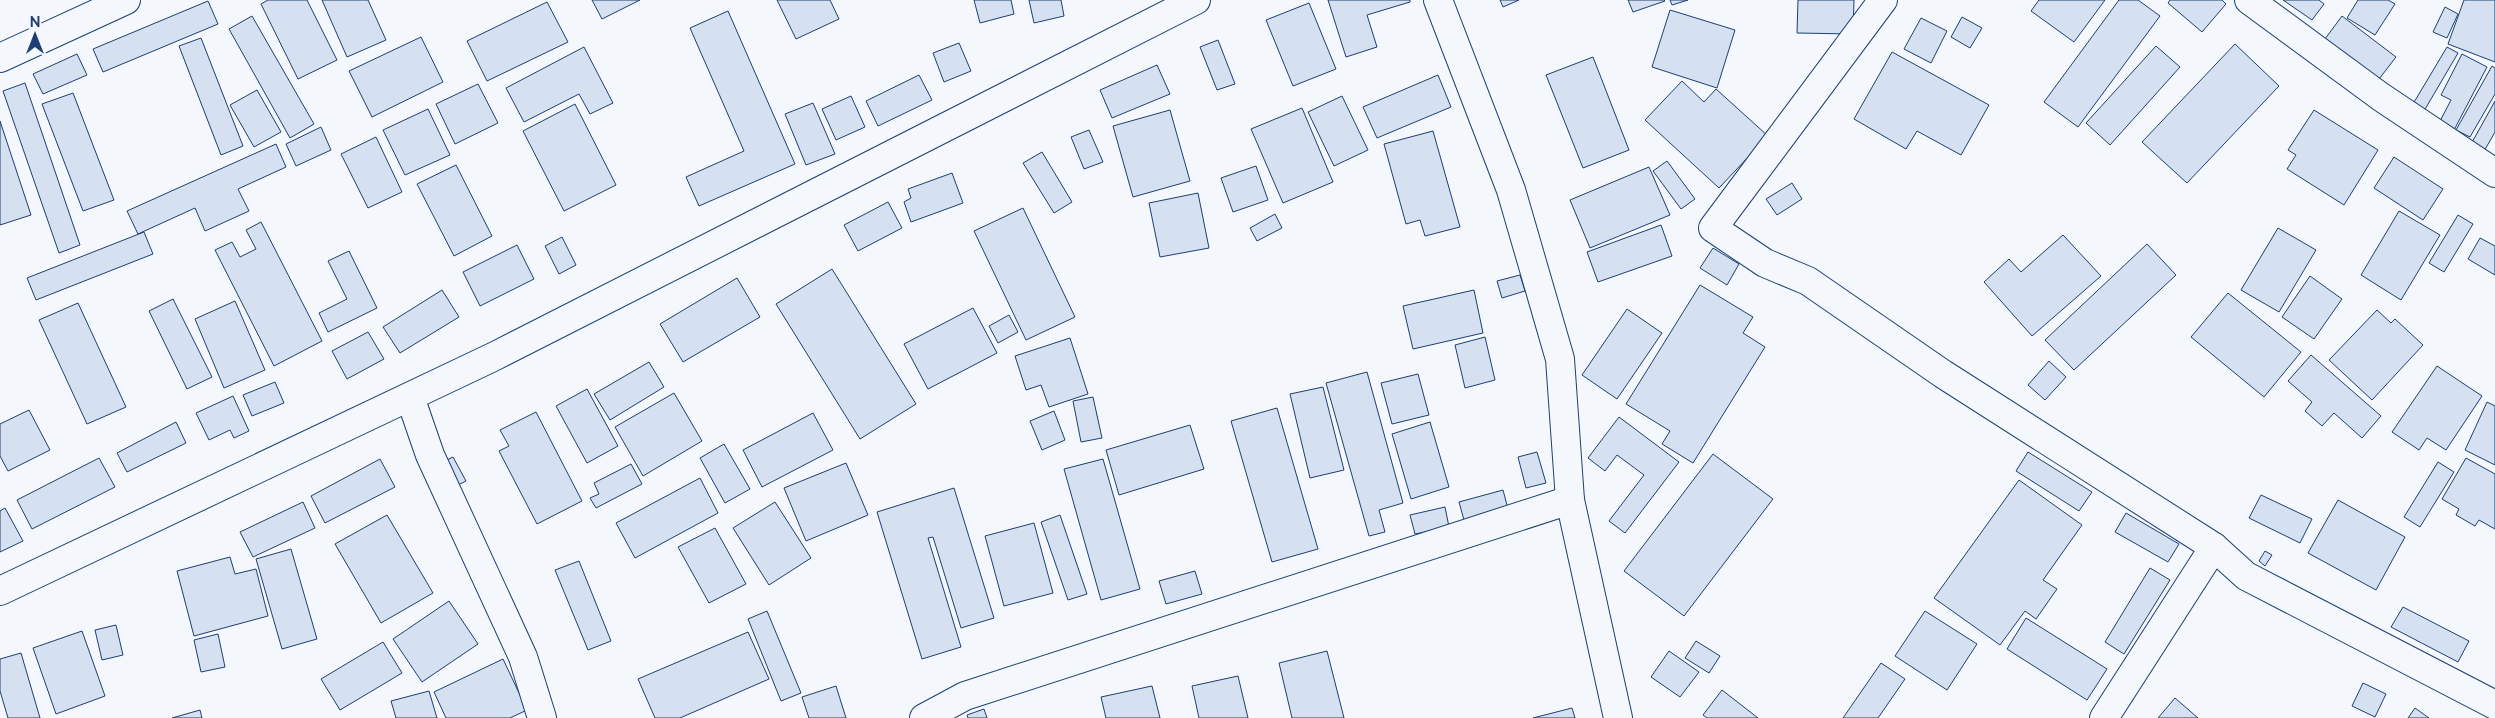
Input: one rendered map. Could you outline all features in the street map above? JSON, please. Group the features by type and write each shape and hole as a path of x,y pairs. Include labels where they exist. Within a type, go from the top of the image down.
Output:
{"street":[{"path":"0,58 126,0"},
{"path":"0,591 502,352 1196,0"},
{"path":"1438,0 1510,190 1560,358 1570,500 1618,718"},
{"path":"1882,0 1713,228 1765,263 1808,281 1943,374 2214,547 2246,576 2495,705"},
{"path":"2249,0 2381,97 2495,173"},
{"path":"410,397 430,455 523,657 542,718"},
{"path":"924,718 965,696 1570,500"},
{"path":"2104,718 2214,547"}],"building":[{"path":"268,0 307,0 337,60 298,79 261,4"},
{"path":"322,0 368,0 386,40 347,57"},
{"path":"592,0 640,0 602,19"},
{"path":"777,0 830,0 839,19 796,39"},
{"path":"974,0 1011,0 1014,14 980,23"},
{"path":"1029,0 1061,0 1064,16 1034,23"},
{"path":"1328,0 1410,0 1410,2 1367,15 1377,47 1346,57"},
{"path":"1500,0 1519,0 1503,7"},
{"path":"1628,0 1664,0 1665,1 1633,12"},
{"path":"1670,0 1688,0 1672,5"},
{"path":"1798,0 1854,0 1853,34 1797,33"},
{"path":"2039,0 2105,0 2074,42 2031,11"},
{"path":"2119,0 2138,0 2160,16 2078,127 2044,102"},
{"path":"2170,0 2222,0 2226,4 2202,32 2168,3"},
{"path":"2283,0 2319,0 2324,4 2312,20"},
{"path":"2358,0 2388,0 2395,4 2375,35 2347,18"},
{"path":"2464,0 2495,0 2495,62 2448,44"},
{"path":"208,1 218,24 103,72 93,49"},
{"path":"547,2 568,42 487,81 467,41"},
{"path":"1309,3 1336,69 1293,86 1266,20"},
{"path":"2445,7 2458,14 2447,38 2433,32"},
{"path":"1670,10 1735,30 1717,88 1652,67"},
{"path":"728,11 795,164 699,206 686,177 744,151 690,28"},
{"path":"252,16 314,124 290,138 229,29"},
{"path":"2342,16 2396,57 2376,83 2322,43"},
{"path":"1962,17 1982,28 1970,48 1951,37"},
{"path":"1921,18 1947,31 1931,63 1904,49"},
{"path":"421,37 443,82 372,117 349,71"},
{"path":"201,38 243,146 221,155 179,46"},
{"path":"1218,40 1235,84 1217,90 1200,47"},
{"path":"959,43 971,71 944,82 933,53"},
{"path":"2235,44 2279,86 2187,183 2142,142"},
{"path":"2156,46 2180,67 2110,145 2086,123"},
{"path":"584,47 613,103 590,114 579,94 524,122 506,88"},
{"path":"2447,47 2458,53 2424,111 2413,104"},
{"path":"1892,52 1989,105 1961,155 1917,131 1906,149 1854,119"},
{"path":"77,54 87,75 43,94 33,74"},
{"path":"2462,54 2487,67 2453,132 2438,125 2451,100 2441,95"},
{"path":"1593,57 1629,150 1583,168 1546,75"},
{"path":"1157,65 1170,94 1112,118 1100,90"},
{"path":"2492,66 2495,68 2495,94 2470,137 2456,130"},
{"path":"919,75 932,100 878,126 866,101"},
{"path":"1438,75 1451,107 1377,138 1363,107"},
{"path":"1682,81 1704,102 1716,89 1768,136 1719,188 1645,120"},
{"path":"25,83 80,245 59,253 3,91"},
{"path":"478,84 498,123 455,144 436,104"},
{"path":"257,90 281,132 254,147 230,105"},
{"path":"73,93 114,200 83,211 42,104"},
{"path":"851,96 865,127 836,140 822,109"},
{"path":"1342,96 1368,150 1334,166 1308,112"},
{"path":"2495,101 2495,132 2483,153 2470,146"},
{"path":"813,103 835,154 806,165 785,114"},
{"path":"575,104 616,185 564,211 523,131"},
{"path":"1302,108 1333,182 1283,203 1251,129"},
{"path":"428,109 450,155 405,175 383,130"},
{"path":"1170,110 1190,181 1133,197 1113,126"},
{"path":"2314,110 2378,150 2344,205 2287,169 2296,155 2288,150"},
{"path":"0,121 31,215 0,225"},
{"path":"321,127 331,150 296,166 286,144"},
{"path":"1089,130 1103,162 1084,169 1071,137"},
{"path":"1433,131 1460,227 1425,236 1420,220 1406,224 1384,144"},
{"path":"376,137 402,192 368,208 341,154"},
{"path":"276,144 286,167 238,189 249,211 205,231 195,208 138,234 127,211"},
{"path":"1042,152 1072,202 1054,213 1023,163"},
{"path":"2394,157 2443,189 2423,220 2374,188"},
{"path":"1667,161 1695,199 1681,209 1653,171"},
{"path":"456,165 492,236 454,256 417,184"},
{"path":"1256,166 1268,200 1233,212 1221,178"},
{"path":"1649,167 1670,215 1590,248 1570,200"},
{"path":"952,173 963,203 911,222 904,202 911,198 908,189"},
{"path":"1792,183 1802,199 1777,215 1766,199"},
{"path":"1198,193 1209,248 1160,257 1149,203"},
{"path":"888,202 902,228 858,251 844,225"},
{"path":"1023,208 1075,317 1026,340 974,231"},
{"path":"2399,211 2440,235 2401,300 2361,275"},
{"path":"1275,214 1282,228 1257,241 1250,228"},
{"path":"2458,215 2473,224 2444,272 2429,263"},
{"path":"261,222 322,341 274,366 215,250 232,242 240,257 256,249 246,230"},
{"path":"1661,225 1672,256 1598,282 1587,252"},
{"path":"2278,228 2316,250 2279,312 2241,290"},
{"path":"144,232 153,254 36,300 27,278"},
{"path":"2063,235 2101,276 2032,336 1984,282 2009,259 2021,272"},
{"path":"562,237 576,265 559,274 545,246"},
{"path":"2480,238 2495,246 2495,275 2468,259"},
{"path":"2147,244 2176,275 2074,370 2045,340"},
{"path":"517,245 534,279 480,306 463,272"},
{"path":"1713,248 1739,264 1727,285 1700,268"},
{"path":"349,251 377,308 328,332 319,313 347,299 328,261"},
{"path":"832,269 916,404 860,439 776,304"},
{"path":"1520,275 1525,291 1502,298 1497,281"},
{"path":"2310,276 2342,299 2314,339 2282,317"},
{"path":"737,278 760,317 683,362 660,324"},
{"path":"1700,285 1753,317 1743,333 1765,347 1693,463 1662,444 1670,431 1626,404"},
{"path":"442,290 459,317 400,353 383,327"},
{"path":"1474,290 1483,333 1413,349 1403,306"},
{"path":"2228,293 2301,352 2264,397 2191,337"},
{"path":"173,299 212,377 187,389 149,311"},
{"path":"235,301 265,370 224,388 195,319"},
{"path":"78,303 126,407 87,424 39,320"},
{"path":"973,308 997,353 928,389 904,344"},
{"path":"1627,309 1662,333 1617,399 1582,375"},
{"path":"2377,310 2391,323 2395,319 2423,345 2372,400 2329,360"},
{"path":"1009,315 1018,332 998,343 989,326"},
{"path":"368,332 384,359 347,379 332,351"},
{"path":"1485,337 1495,380 1465,388 1455,345"},
{"path":"1070,338 1088,394 1049,407 1041,385 1026,390 1015,356"},
{"path":"2311,355 2381,416 2362,438 2334,413 2322,426 2305,411 2312,402 2288,381"},
{"path":"2049,361 2066,377 2045,400 2028,385"},
{"path":"649,362 664,387 610,420 594,394"},
{"path":"2437,366 2482,396 2446,450 2427,438 2419,450 2392,432"},
{"path":"1367,372 1403,503 1379,510 1385,532 1369,536 1326,383"},
{"path":"1418,374 1429,415 1392,424 1381,383"},
{"path":"275,382 284,403 252,416 243,395"},
{"path":"1323,387 1344,470 1310,478 1290,394"},
{"path":"587,389 618,446 587,463 556,406"},
{"path":"674,393 702,441 643,476 615,427"},
{"path":"233,396 249,431 234,438 230,430 209,440 196,413"},
{"path":"1093,397 1102,438 1081,442 1073,401"},
{"path":"2487,402 2495,406 2495,465 2465,450"},
{"path":"1277,408 1318,549 1272,562 1231,421"},
{"path":"29,410 50,450 8,471 0,456 0,424"},
{"path":"1054,411 1065,440 1042,450 1030,421"},
{"path":"536,412 582,501 537,524 499,451 509,446 500,430"},
{"path":"813,413 833,450 762,487 743,450"},
{"path":"1619,417 1679,462 1625,533 1609,521 1644,475 1617,455 1605,471 1588,458"},
{"path":"176,422 186,443 127,472 117,453"},
{"path":"1430,422 1449,487 1411,499 1392,434"},
{"path":"1190,425 1204,469 1119,495 1106,450"},
{"path":"724,444 750,489 725,503 700,458"},
{"path":"1537,452 1546,483 1526,488 1518,457"},
{"path":"2028,452 2092,492 2079,511 2016,471"},
{"path":"1713,454 1773,499 1684,616 1624,571"},
{"path":"453,457 466,481 452,488 439,464"},
{"path":"99,458 115,487 32,529 17,500"},
{"path":"2466,458 2495,474 2495,529 2479,520 2475,526 2456,515 2459,509 2442,499"},
{"path":"380,459 395,487 325,523 311,496"},
{"path":"1103,459 1140,589 1101,600 1064,469"},
{"path":"2438,462 2454,472 2420,527 2404,517"},
{"path":"846,463 868,515 806,541 784,488"},
{"path":"631,464 642,484 596,508 590,498 599,494 594,483"},
{"path":"700,478 718,513 635,558 616,523"},
{"path":"2019,480 2082,525 2043,580 2057,589 2036,619 2025,611 2000,645 1934,598"},
{"path":"954,488 994,618 961,628 933,537 928,538 961,647 922,659 877,512"},
{"path":"1503,490 1508,509 1464,520 1459,502"},
{"path":"2261,495 2312,519 2300,543 2249,518"},
{"path":"2338,500 2405,537 2376,590 2308,553"},
{"path":"303,502 315,528 253,557 240,532"},
{"path":"775,502 811,558 769,585 733,528"},
{"path":"1445,507 1449,527 1415,534 1410,515"},
{"path":"5,508 23,541 0,552 0,511"},
{"path":"2126,513 2179,544 2168,562 2115,532"},
{"path":"387,515 433,593 381,623 335,544"},
{"path":"1060,515 1087,594 1068,600 1041,522"},
{"path":"1034,523 1053,593 1004,606 985,536"},
{"path":"715,528 746,584 709,603 678,547"},
{"path":"291,549 317,639 282,649 256,559"},
{"path":"2265,551 2272,555 2265,566 2259,561"},
{"path":"230,557 235,574 256,569 268,616 194,636 177,571"},
{"path":"579,561 611,641 588,650 555,570"},
{"path":"2150,568 2170,580 2124,654 2105,642"},
{"path":"1195,571 1202,594 1166,604 1159,581"},
{"path":"449,601 478,644 422,682 393,639"},
{"path":"2403,607 2469,641 2458,662 2391,627"},
{"path":"767,611 801,693 781,701 748,619"},
{"path":"1925,611 1977,644 1947,690 1895,656"},
{"path":"2026,618 2107,669 2087,700 2007,649"},
{"path":"116,625 123,655 102,660 95,630"},
{"path":"82,631 105,696 56,714 33,648"},
{"path":"748,632 769,679 680,718 655,718 638,679"},
{"path":"218,634 225,667 201,672 194,640"},
{"path":"1696,641 1720,656 1709,673 1685,658"},
{"path":"383,642 402,673 340,710 321,679"},
{"path":"1327,651 1344,718 1292,718 1279,663"},
{"path":"1669,651 1699,672 1680,697 1651,677"},
{"path":"21,653 40,718 8,718 0,691 0,659"},
{"path":"503,659 527,710 510,718 446,718 434,692"},
{"path":"1881,663 1905,679 1878,718 1843,718"},
{"path":"1238,676 1248,718 1199,718 1192,686"},
{"path":"2363,683 2386,694 2375,717 2352,706"},
{"path":"836,686 846,718 809,718 802,697"},
{"path":"1152,686 1160,718 1106,718 1101,697"},
{"path":"1722,690 1758,718 1707,718 1703,715"},
{"path":"429,691 437,718 396,718 391,701"},
{"path":"2175,698 2198,718 2158,718"},
{"path":"1572,708 1575,718 1533,718"},
{"path":"2415,708 2429,718 2408,718"},
{"path":"984,709 987,718 968,718 967,715"},
{"path":"200,710 202,718 172,718"}]}
